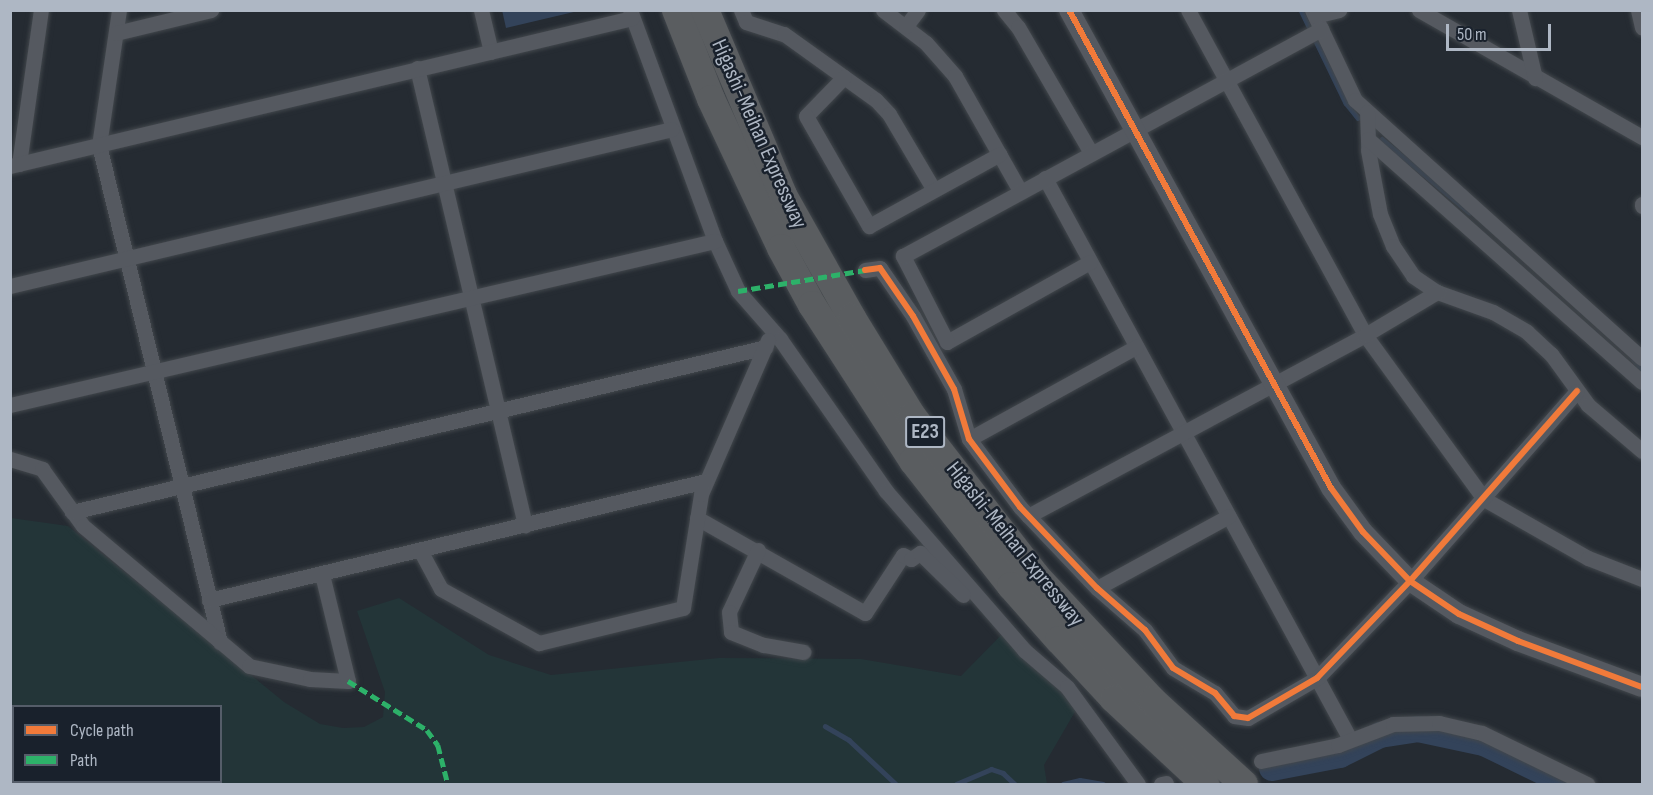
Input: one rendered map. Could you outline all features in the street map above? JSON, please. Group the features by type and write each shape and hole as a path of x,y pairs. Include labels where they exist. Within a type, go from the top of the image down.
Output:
{"highway":[{"name":"Higashi-Meihan Expressway","path":"676,10 711,99 781,248 812,305 913,461 1011,586 1059,640 1114,699 1205,784"},
{"name":"Higashi-Meihan Expressway","path":"705,10 787,204 912,416 1044,585 1153,701 1244,784"}],"street":[{"path":"41,10 15,165 492,52 631,14 715,241 738,291 771,330 886,491 1024,650 1066,687 1138,784"},
{"path":"119,10 99,145 220,642"},
{"path":"116,33 211,10"},
{"path":"482,10 492,52"},
{"path":"741,10 746,22 784,34 844,77 890,114 934,190"},
{"path":"883,10 906,26 955,76 1020,191"},
{"path":"906,26 918,10"},
{"path":"1004,10 1018,27 1091,153"},
{"path":"1070,10 1344,507 1410,581 1445,606 1495,632 1642,687"},
{"path":"1188,10 1365,335 1484,499 1588,558 1642,579"},
{"path":"1090,262 947,342 903,256 1302,40 1316,22 1339,10"},
{"path":"1419,10 1642,137"},
{"path":"1518,10 1535,78"},
{"path":"1638,10 1642,28"},
{"path":"1316,22 1355,100 1642,358"},
{"path":"417,68 525,525"},
{"path":"844,77 806,116 869,226 1000,154"},
{"path":"1367,112 1368,139 1380,214 1393,246 1413,276 1437,292 1492,312 1527,332 1551,354 1577,391 1601,417 1642,451"},
{"path":"10,286 672,129"},
{"path":"1368,139 1642,382"},
{"path":"1045,178 1350,739"},
{"path":"10,405 715,241"},
{"path":"865,270 880,268 913,316 954,389 969,439 1028,516 1097,588 1145,630 1173,668 1215,693 1234,716 1248,718 1317,678 1410,581 1577,391"},
{"path":"1028,516 1365,335 1437,292"},
{"path":"420,550 441,589 539,643 684,608 697,518 706,481 766,347 771,330"},
{"path":"72,512 766,347"},
{"path":"969,439 1136,347"},
{"path":"10,459 42,470 83,526 249,666 310,679 348,681 322,574"},
{"path":"209,600 706,481"},
{"path":"1097,588 1229,516"},
{"path":"697,518 758,550 865,613 903,555 911,559 920,553 959,594 975,596"},
{"path":"758,550 729,612 731,632 764,645 803,652"},
{"path":"1261,761 1322,750 1404,722 1439,723 1482,733 1587,784"}],"shaded area":[{"path":"11,518 68,526 284,702 320,724 343,728 364,727 383,717 385,692 357,611 399,598 489,655 551,675 719,658 861,659 961,676 1009,627 1076,710 1044,765 1047,784 11,784"}],"water":[{"path":"502,10 578,10 578,11 506,28"}],"waterway":[{"path":"1301,10 1346,103 1358,118"},
{"path":"1382,139 1469,212"},
{"path":"1634,360 1642,369"},
{"path":"825,726 849,740 896,784"},
{"path":"1272,768 1340,755 1380,735 1418,729 1484,743 1568,784"},
{"path":"956,784 991,769 1003,773 1015,784"},
{"path":"1063,784 1080,780 1103,784"}],"marked path":[{"path":"738,291 865,270"},
{"path":"348,681 427,730 438,745 448,784"}],"cycle path":[{"path":"1069,10 1331,488 1363,532 1410,581 1459,614 1518,641 1642,687"},
{"path":"865,270 880,268 913,316 954,389 969,439 1020,507 1097,588 1145,630 1173,668 1215,693 1234,716 1248,718 1317,678 1410,581 1577,391"}]}
